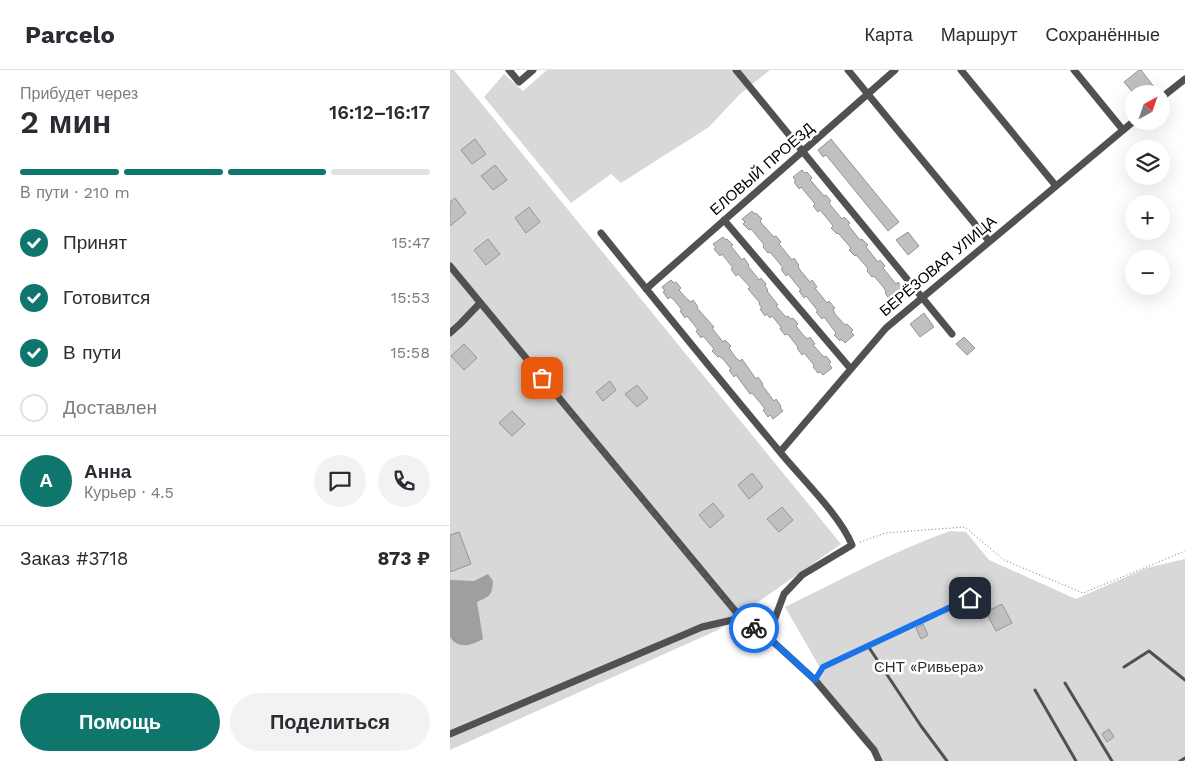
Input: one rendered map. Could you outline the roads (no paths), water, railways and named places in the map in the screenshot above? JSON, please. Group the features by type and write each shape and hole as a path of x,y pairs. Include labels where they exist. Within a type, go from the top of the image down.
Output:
{"street":[{"path":"509,70 519,82 533,70"},
{"path":"736,70 952,334"},
{"path":"848,70 989,241"},
{"name":"ЕЛОВЫЙ ПРОЕЗД","path":"646,289 895,70"},
{"path":"961,70 1056,186"},
{"path":"1074,70 1123,130"},
{"path":"1170,90 1185,78"},
{"name":"БЕРЁЗОВАЯ УЛИЦА","path":"780,452 886,328 1123,130"},
{"path":"724,220 850,368"},
{"path":"601,233 839,522 852,545 802,575 784,594 768,637"},
{"path":"450,266 740,618 768,637 815,680 874,750 879,761"},
{"path":"450,333 480,303"},
{"path":"450,734 702,627 740,618"}],"lane":[{"path":"815,680 823,667 970,598"},
{"path":"868,646 921,726 947,761"},
{"path":"1124,667 1149,651 1185,680"},
{"path":"1065,683 1112,761"},
{"path":"1035,690 1076,761"},
{"path":"1180,761 1185,758"}],"park label":[{"name":"СНТ «Ривьера»","path":"929,667"}]}
